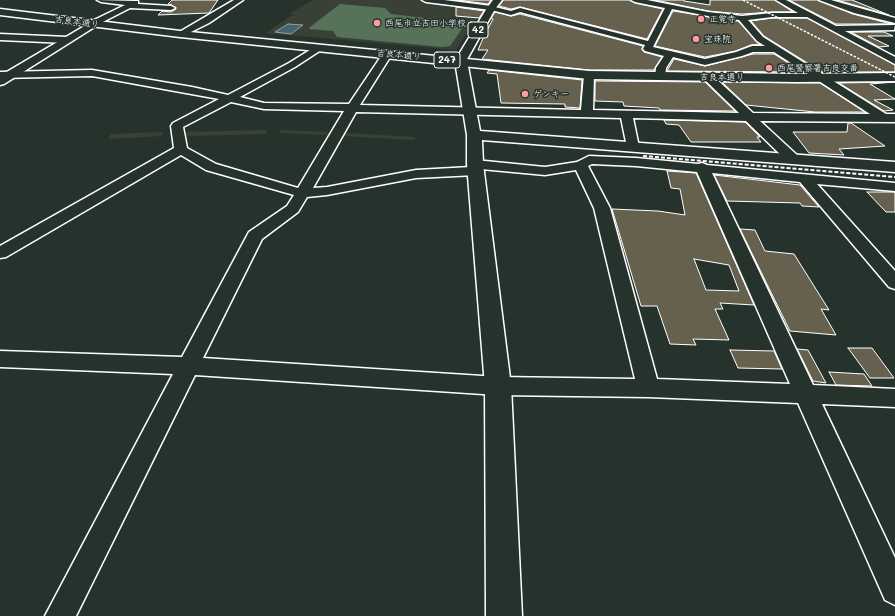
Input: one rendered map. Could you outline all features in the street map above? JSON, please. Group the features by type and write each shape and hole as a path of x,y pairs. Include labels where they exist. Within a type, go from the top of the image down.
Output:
{"main road":[{"name":"42","path":"461,61 490,8 498,0"},
{"name":"吉良本通り","path":"0,12 180,34 589,75 660,77 892,78"},
{"path":"3,77 93,24"},
{"path":"461,61 474,135 498,386 504,616"},
{"path":"474,135 895,167"}],"street":[{"path":"93,24 134,3 101,0"},
{"path":"180,34 206,21 239,0"},
{"path":"426,0 490,8 511,13 520,10 589,26 650,44"},
{"path":"635,0 708,14 742,18 772,15 807,15"},
{"path":"780,0 895,61"},
{"path":"823,0 895,21"},
{"path":"128,6 171,8"},
{"path":"669,7 648,49 696,61 710,62 752,49 775,48"},
{"path":"742,18 760,40 889,118 895,126"},
{"path":"833,29 895,27"},
{"path":"0,37 67,40"},
{"path":"181,150 177,126 292,65 318,48"},
{"path":"871,48 889,48"},
{"path":"60,616 255,236 293,209 352,108 387,54"},
{"path":"660,77 661,68 670,54"},
{"path":"3,77 92,73 192,90 264,106 747,117 889,118"},
{"path":"586,113 589,75"},
{"path":"708,77 747,117 793,159"},
{"path":"626,114 633,147"},
{"path":"181,150 211,167 301,193 327,191 416,174 476,168 545,171 581,166 589,160 702,168 895,187"},
{"path":"0,253 181,150"},
{"path":"581,166 602,208 648,388"},
{"path":"702,168 895,590"},
{"path":"805,179 895,283"},
{"path":"0,359 189,366 498,386 648,388 895,398"}],"shaded area":[{"name":"西尾市立吉田小学校","path":"313,0 418,0 483,9 456,50 266,33 294,14 289,14"},
{"path":"267,130 267,134 185,136 187,132"},
{"path":"281,130 328,132 327,135 279,133"},
{"path":"163,132 161,136 108,139 111,134"},
{"path":"345,133 415,137 414,140 343,136"}],"green space":[{"path":"340,4 385,8 391,14 466,23 450,46 441,47 337,37 333,31 309,29"}],"water":[{"path":"288,24 303,25 291,34 275,32"}],"building":[{"path":"172,0 218,0 209,13 158,15 162,11 171,12 176,9 172,5 168,4"},
{"path":"457,0 491,0 488,4"},
{"path":"503,0 630,0 635,3 663,9 647,39 520,7 511,9 499,6"},
{"path":"655,0 684,0 710,5 710,0 775,0 793,12 742,14 708,11"},
{"path":"789,0 818,0 853,14 891,24 836,24"},
{"path":"837,0 852,0 889,15"},
{"path":"456,7 484,11 479,18 456,16"},
{"path":"673,11 738,21 760,44 751,45 736,51 705,57 655,46"},
{"path":"495,12 511,16 520,14 643,46 642,49 644,52 662,57 654,70 589,70 482,59 488,50 478,50 493,19 491,18"},
{"path":"772,18 807,18 895,65 895,72 822,72 764,36 751,21"},
{"path":"851,32 884,32 893,36 868,36 889,46 879,47"},
{"path":"753,54 774,54 803,72 667,71 674,59 705,66"},
{"path":"489,70 582,80 580,108 565,107 565,104 501,103 497,74 487,73"},
{"path":"595,81 705,82 735,111 660,110 659,108 624,106 623,102 595,101"},
{"path":"722,82 820,83 865,112 815,112 746,105"},
{"path":"895,82 870,84 895,99 874,100 893,110 884,111 839,83"},
{"path":"664,120 745,122 760,137 757,137 761,142 691,142 679,125 666,124"},
{"path":"848,123 851,123 885,146 839,149 844,155 809,153 793,132 847,132"},
{"path":"667,171 696,173 754,305 720,303 723,309 715,309 729,340 693,339 696,345 670,344 657,306 641,306 612,209 658,211 685,215 680,189 671,188","holes":["694,259 729,265 739,291 706,290"]},
{"path":"714,175 800,185 819,207 802,206 800,203 727,201"},
{"path":"867,192 895,192 895,212 886,212"},
{"path":"740,229 755,230 765,251 794,254 829,310 821,309 836,335 790,331"},
{"path":"848,348 872,348 894,378 870,378"},
{"path":"797,349 808,350 826,383 813,381"},
{"path":"730,350 774,351 782,369 738,368"},
{"path":"829,372 864,374 872,386 836,385"}],"railway":[{"path":"743,0 895,77"},
{"path":"643,156 895,177"}],"place":[{"name":"正覚寺","path":"701,19"},
{"name":"西尾市立吉田小学校","path":"377,23"},
{"name":"宝珠院","path":"696,39"},
{"name":"西尾警察署吉良交番","path":"769,68"},
{"name":"ゲンキー","path":"525,94"}]}
